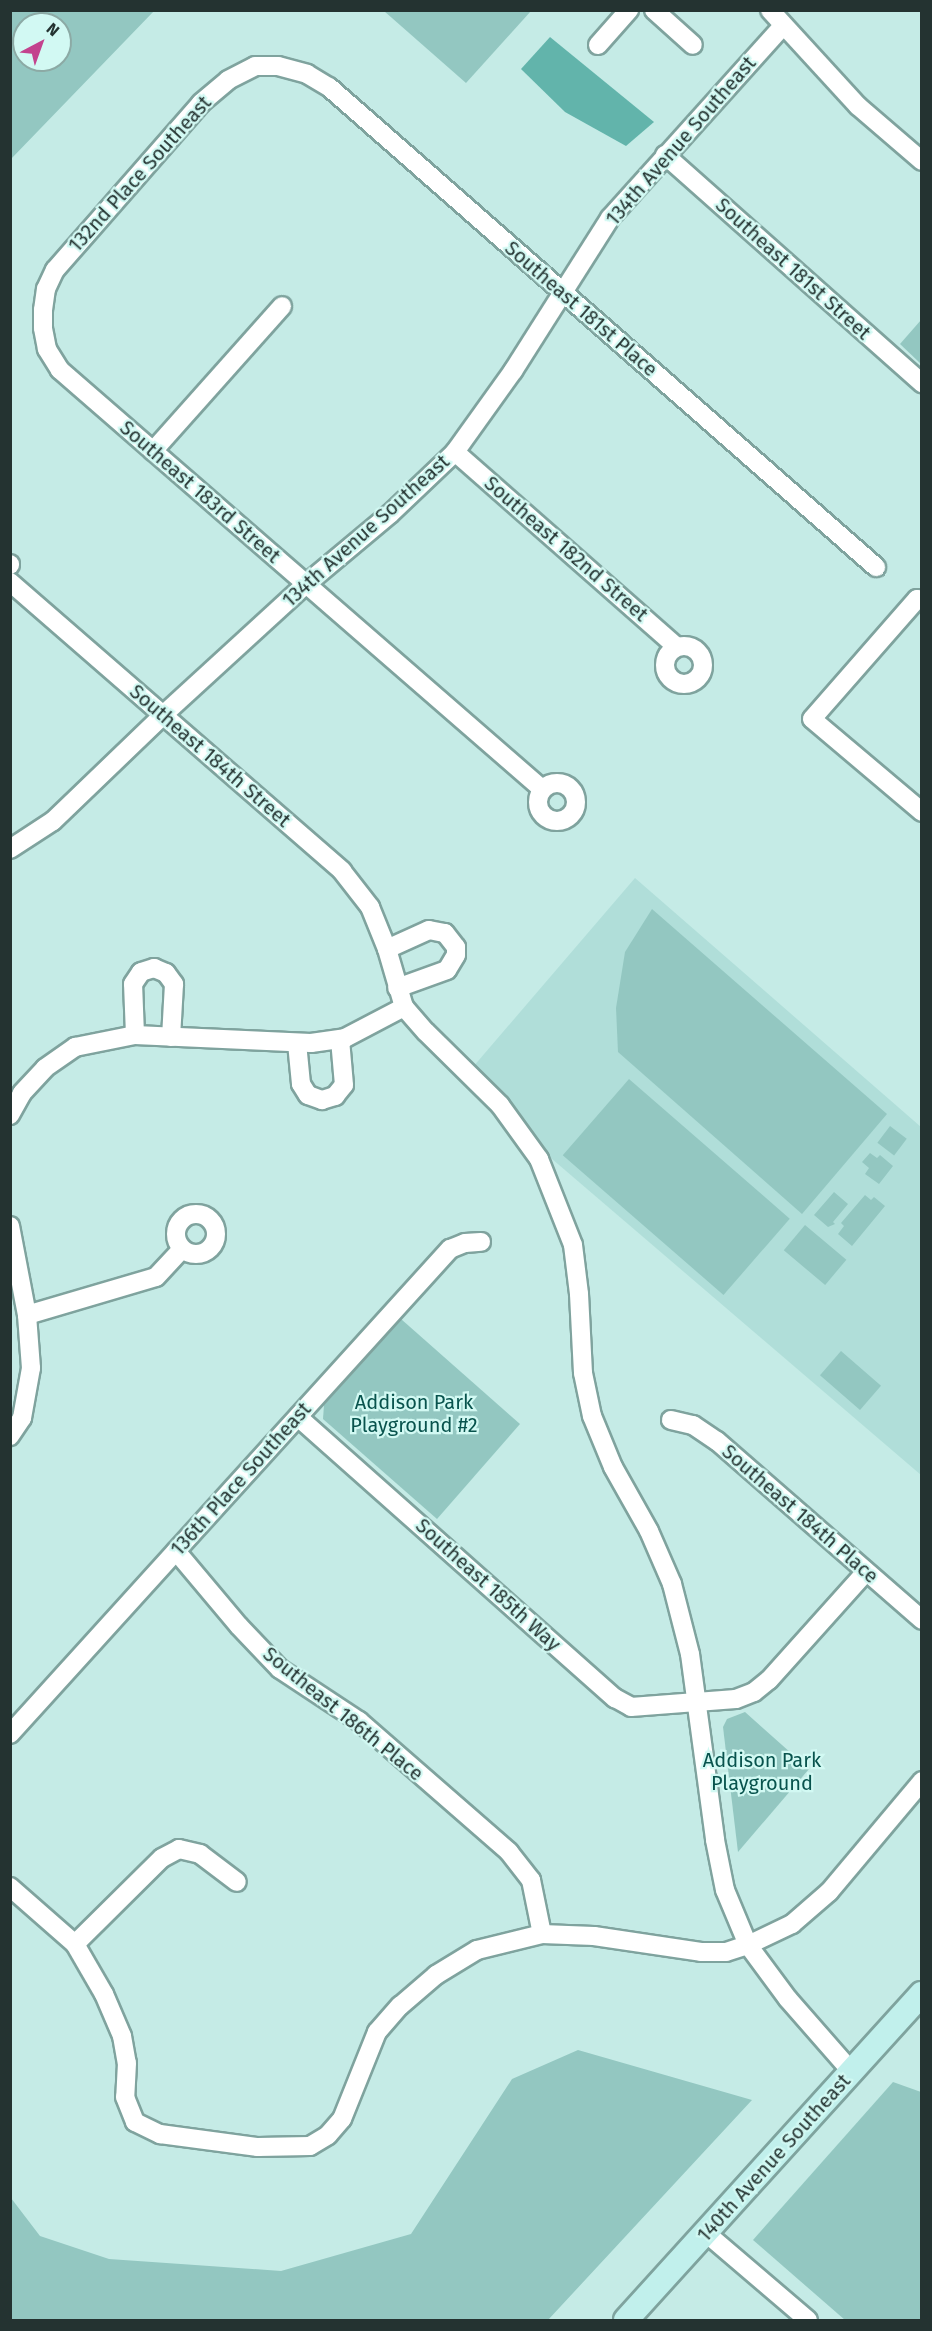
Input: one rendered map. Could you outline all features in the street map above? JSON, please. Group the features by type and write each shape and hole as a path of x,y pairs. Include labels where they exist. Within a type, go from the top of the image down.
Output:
{"main road":[{"name":"140th Avenue Southeast","path":"626,2320 921,1994"}],"street":[{"path":"598,45 629,10"},
{"path":"654,10 693,45"},
{"path":"770,10 858,106 921,160"},
{"name":"134th Avenue Southeast","path":"10,849 53,822 163,715 305,585 390,514 455,452 513,371 610,218 783,26"},
{"name":"132nd Place Southeast","path":"43,321 46,289 55,270 201,103 228,80 255,66 278,66"},
{"name":"Southeast 181st Place","path":"278,66 307,74 329,87 876,567"},
{"name":"Southeast 181st Street","path":"665,155 921,383"},
{"path":"153,451 282,306"},
{"name":"Southeast 183rd Street","path":"43,321 47,349 60,370 305,585 543,789"},
{"name":"Southeast 182nd Street","path":"455,452 677,647"},
{"name":"Southeast 184th Street","path":"10,582 342,871 370,907 387,949 404,1007 500,1105 539,1159 573,1245 579,1294 583,1373 592,1416 613,1467 649,1531 672,1584 690,1654 714,1840 725,1890 748,1945 788,1999 852,2072"},
{"path":"919,600 812,719 921,812"},
{"path":"387,949 429,930 445,933 456,947 456,956 447,970 397,988"},
{"path":"135,1035 133,984 141,972 154,968 166,973 174,984 171,1037"},
{"path":"10,1115 21,1094 37,1076 75,1047 135,1035 297,1043 340,1039 404,1007"},
{"path":"297,1043 301,1084 308,1095 322,1100 335,1096 344,1085 340,1039"},
{"path":"10,1226 27,1315 31,1368 22,1418 10,1436"},
{"name":"136th Place Southeast","path":"10,1734 450,1249 465,1243 482,1242"},
{"path":"27,1315 156,1277 182,1249"},
{"name":"Southeast 185th Way","path":"298,1417 615,1698 632,1707 697,1704 736,1699 761,1686 866,1572"},
{"name":"Southeast 184th Place","path":"671,1420 693,1425 717,1441 921,1620"},
{"name":"Southeast 186th Place","path":"176,1551 239,1626 280,1669 359,1721 508,1851 531,1880 542,1934"},
{"path":"10,1887 75,1944 104,1994 122,2036 127,2063 125,2097 135,2122 160,2134 258,2147 310,2146 328,2135 342,2119 377,2032 400,2006 436,1975 477,1950 542,1934 594,1936 701,1952 726,1952 748,1945 792,1924 829,1892 921,1781"},
{"path":"75,1944 162,1858 179,1849 200,1854 237,1882"},
{"path":"706,2233 808,2320"}],"shaded area":[{"path":"550,37 654,122 626,146 565,112 521,69"},
{"path":"635,878 921,1127 921,1475 461,1081"}],"green space":[{"path":"10,11 154,11 11,159"},
{"path":"384,11 531,11 466,83"},
{"path":"921,320 921,364 900,344"},
{"path":"652,909 887,1114 802,1214 618,1052 616,1008 625,952"},
{"path":"629,1079 790,1219 723,1295 563,1155"},
{"path":"890,1126 907,1139 894,1155 877,1143"},
{"path":"870,1153 877,1158 880,1155 893,1166 879,1184 865,1174 869,1168 862,1162"},
{"path":"834,1192 848,1204 833,1222 835,1224 828,1227 814,1215"},
{"path":"865,1195 871,1200 874,1197 885,1206 852,1246 838,1234 844,1226 841,1223"},
{"path":"805,1225 846,1260 825,1285 784,1250"},
{"name":"Addison Park Playground #2","path":"401,1319 520,1424 437,1519 323,1419 324,1405"},
{"path":"841,1351 881,1386 860,1410 820,1375"},
{"name":"Addison Park Playground","path":"745,1712 809,1769 738,1852 723,1727 727,1719"},
{"path":"578,2050 752,2100 548,2320 11,2320 11,2198 40,2236 109,2259 281,2271 411,2234 512,2079"},
{"path":"893,2082 921,2092 921,2320 845,2320 753,2240"}]}
